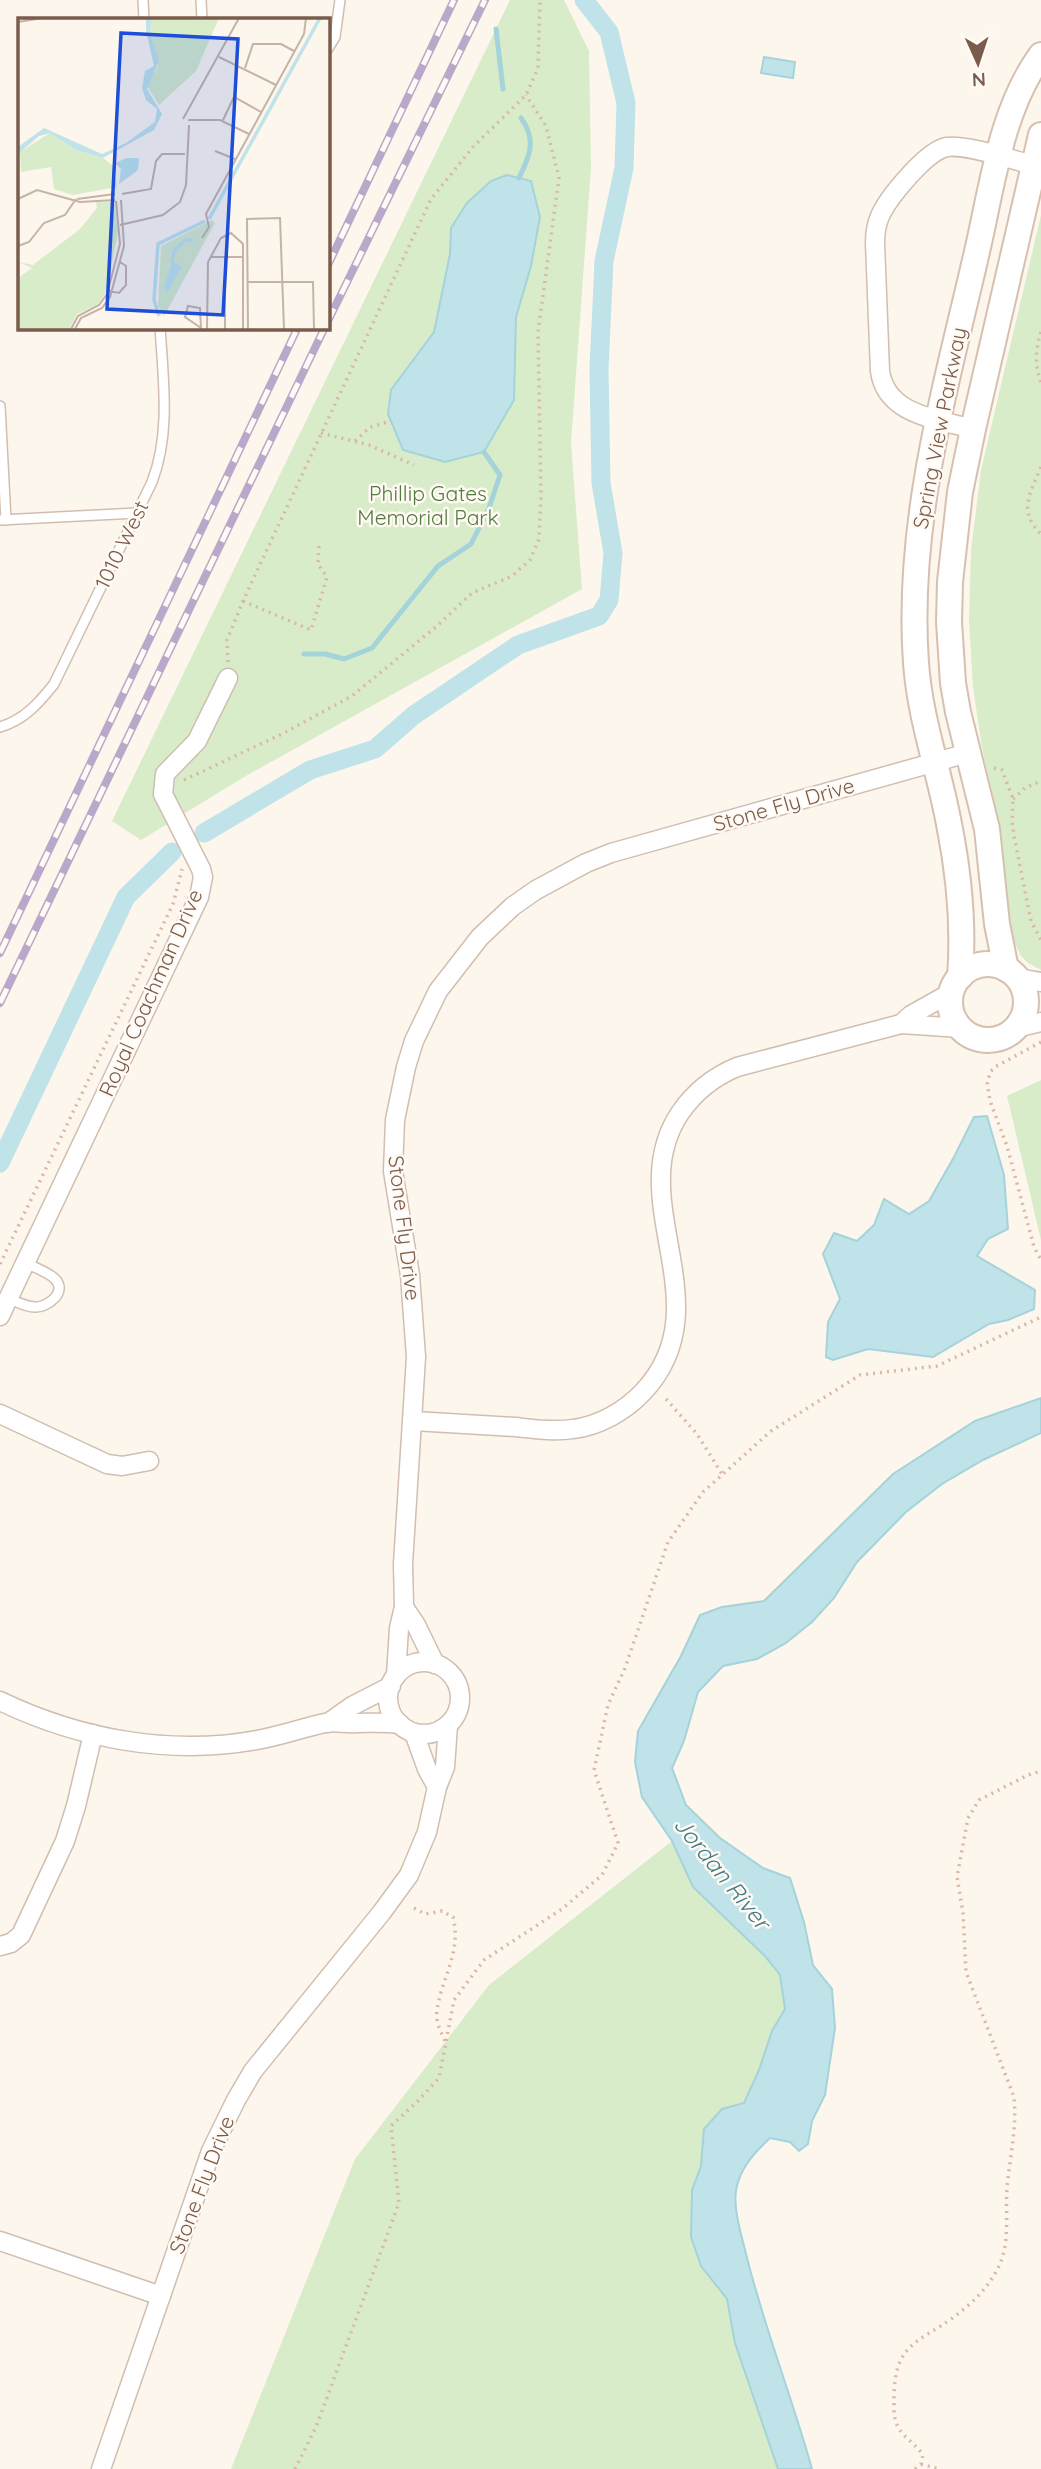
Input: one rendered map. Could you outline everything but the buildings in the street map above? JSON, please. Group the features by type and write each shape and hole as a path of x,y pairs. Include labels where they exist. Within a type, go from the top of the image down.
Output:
{"street":[{"name":"Spring View Parkway","path":"956,985 962,939 956,866 950,825 919,691 915,612 918,540 938,419 999,156 1021,87 1041,55"},
{"name":"Spring View Parkway","path":"1021,976 999,937 987,829 953,683 950,609 954,540 973,429 1041,135"},
{"path":"973,429 901,406 888,394 881,380 875,243 877,226 891,198 929,156 939,149 960,147 1033,165"},
{"name":"Royal Coachman Drive","path":"0,1316 199,897 203,877 201,869 163,794 162,787 169,768 197,741 228,678"},
{"name":"Stone Fly Drive","path":"394,1681 399,1628 404,1607 403,1564 414,1421 415,1329 410,1275 393,1171 395,1120 414,1041 438,991 480,937 513,906 536,890 586,863 611,853 968,753"},
{"path":"901,1024 956,985 969,969 981,965 994,965 1021,976 1026,1009 1016,1028 1008,1035 988,1040 968,1035 951,1011 956,985"},
{"path":"1016,1028 1041,1022"},
{"path":"414,1421 573,1430 607,1419 636,1399 649,1386 667,1357 676,1322 675,1287 660,1176 669,1132 687,1102 711,1080 737,1067 901,1024 961,1028"},
{"path":"0,1414 107,1464 122,1466 149,1461"},
{"name":"Stone Fly Drive","path":"404,1607 435,1664"},
{"path":"0,1701 40,1718 93,1734 146,1744 197,1746 255,1740 328,1723 375,1721 432,1733 448,1725 455,1717 460,1696 453,1676 435,1664 414,1664 394,1681 328,1723"},
{"path":"394,1681 389,1702 391,1710 407,1728 437,1787"},
{"name":"Stone Fly Drive","path":"102,2469 211,2151 236,2100 271,2046 403,1884 427,1832 437,1787 445,1767 448,1725"},
{"path":"0,1946 11,1943 21,1935 59,1857 76,1806 93,1734"},
{"path":"0,2241 161,2296"}],"lane":[{"path":"143,0 144,18"},
{"path":"201,0 202,18"},
{"path":"329,47 335,37 340,0"},
{"name":"1010 West","path":"0,727 23,717 54,684 152,482 161,450 164,414 160,329"},
{"path":"0,407 3,520 138,513"},
{"path":"8,1298 39,1308 50,1303 58,1293 55,1279 25,1263"}],"path":[{"path":"228,678 227,640 243,601 431,200 473,147 526,95 538,68 540,0"},
{"path":"180,782 282,734 352,696 437,626 472,593 512,576 530,560 539,539 541,498 538,332 559,178 546,126 526,95"},
{"path":"1041,332 1037,343 1036,368 1041,383"},
{"path":"355,441 370,427 391,421"},
{"path":"321,433 369,445 414,465"},
{"path":"1039,533 1028,513 1027,499 1041,467"},
{"path":"243,601 310,630 327,577 318,564 319,544"},
{"path":"989,769 1001,768 1013,799 1012,821 1016,852 1027,892 1031,921 1041,940"},
{"path":"1013,799 1025,788 1041,781"},
{"path":"0,1264 173,904 182,871 181,864"},
{"path":"1041,1042 995,1067 987,1082 990,1101 1007,1146 1034,1247 1041,1260"},
{"path":"295,2469 316,2427 399,2203 391,2126 439,2078 454,2000 484,1960 562,1909 602,1875 618,1843 594,1770 608,1705 625,1668 668,1542 703,1492 771,1431 860,1375 937,1366 1041,1317"},
{"path":"666,1399 697,1434 722,1474"},
{"path":"915,2469 921,2464 923,2455 896,2424 894,2407 897,2374 905,2353 912,2343 954,2317 990,2281 1001,2262 1007,2238 1007,2190 1015,2114 1014,2097 966,1972 957,1877 961,1854 968,1818 979,1800 1041,1771"},
{"path":"414,1908 425,1914 442,1911 453,1917 456,1930 452,1964 436,2012 439,2028 447,2045"},
{"path":"921,2464 939,2469"}],"green space":[{"name":"Phillip Gates Memorial Park","path":"510,0 564,0 589,51 591,168 571,443 582,589 244,777 141,840 112,821"},
{"path":"1041,215 1041,970 1021,956 1012,937 1001,831 982,748 973,687 969,621 971,551 981,470"},
{"path":"1041,1080 1041,1240 1007,1096"},
{"path":"672,1841 693,1887 765,1956 780,1975 785,2009 772,2031 744,2103 722,2109 704,2129 701,2166 692,2190 701,2266 727,2299 735,2343 778,2469 231,2469 355,2159 489,1985"}],"water":[{"path":"764,57 795,62 793,78 761,73"},
{"path":"507,175 531,181 540,217 531,266 516,317 514,400 484,452 445,462 403,450 388,414 391,390 434,332 450,254 451,228 467,203 491,181"},
{"path":"987,1116 1004,1175 1008,1229 988,1239 977,1256 1035,1290 1034,1309 1008,1320 989,1324 933,1357 868,1349 833,1360 826,1357 828,1322 840,1299 823,1254 834,1233 857,1241 874,1225 884,1199 909,1214 929,1201 974,1117"},
{"name":"Jordan River","path":"1041,1398 1041,1433 983,1460 942,1484 906,1512 857,1562 834,1598 812,1622 786,1643 757,1659 723,1666 698,1692 684,1741 672,1768 686,1805 720,1838 763,1868 790,1878 804,1922 813,1965 832,1989 835,2028 825,2095 812,2121 808,2144 799,2151 790,2142 770,2138 744,2168 736,2191 738,2223 753,2281 812,2469 778,2469 735,2343 727,2299 701,2266 691,2237 692,2190 701,2166 704,2129 722,2109 744,2103 772,2031 785,2009 780,1975 765,1956 693,1887 672,1841 642,1797 635,1762 638,1731 681,1656 700,1615 722,1607 764,1601 893,1474 975,1421"}],"waterway":[{"path":"204,833 310,770 375,749 414,715 518,645 599,616 609,600 613,553 601,483 599,369 604,261 624,168 626,103 609,32 584,0"},
{"path":"496,29 503,89"},
{"path":"519,178 530,148 529,133 521,118"},
{"path":"304,654 325,654 344,659 372,648 438,566 471,544 489,508 500,475 484,452"},
{"path":"0,1163 126,897 172,852"}],"railway":[{"path":"329,263 454,0"},
{"path":"329,319 485,0"},
{"path":"0,953 297,329"},
{"path":"0,1003 324,329"}]}
